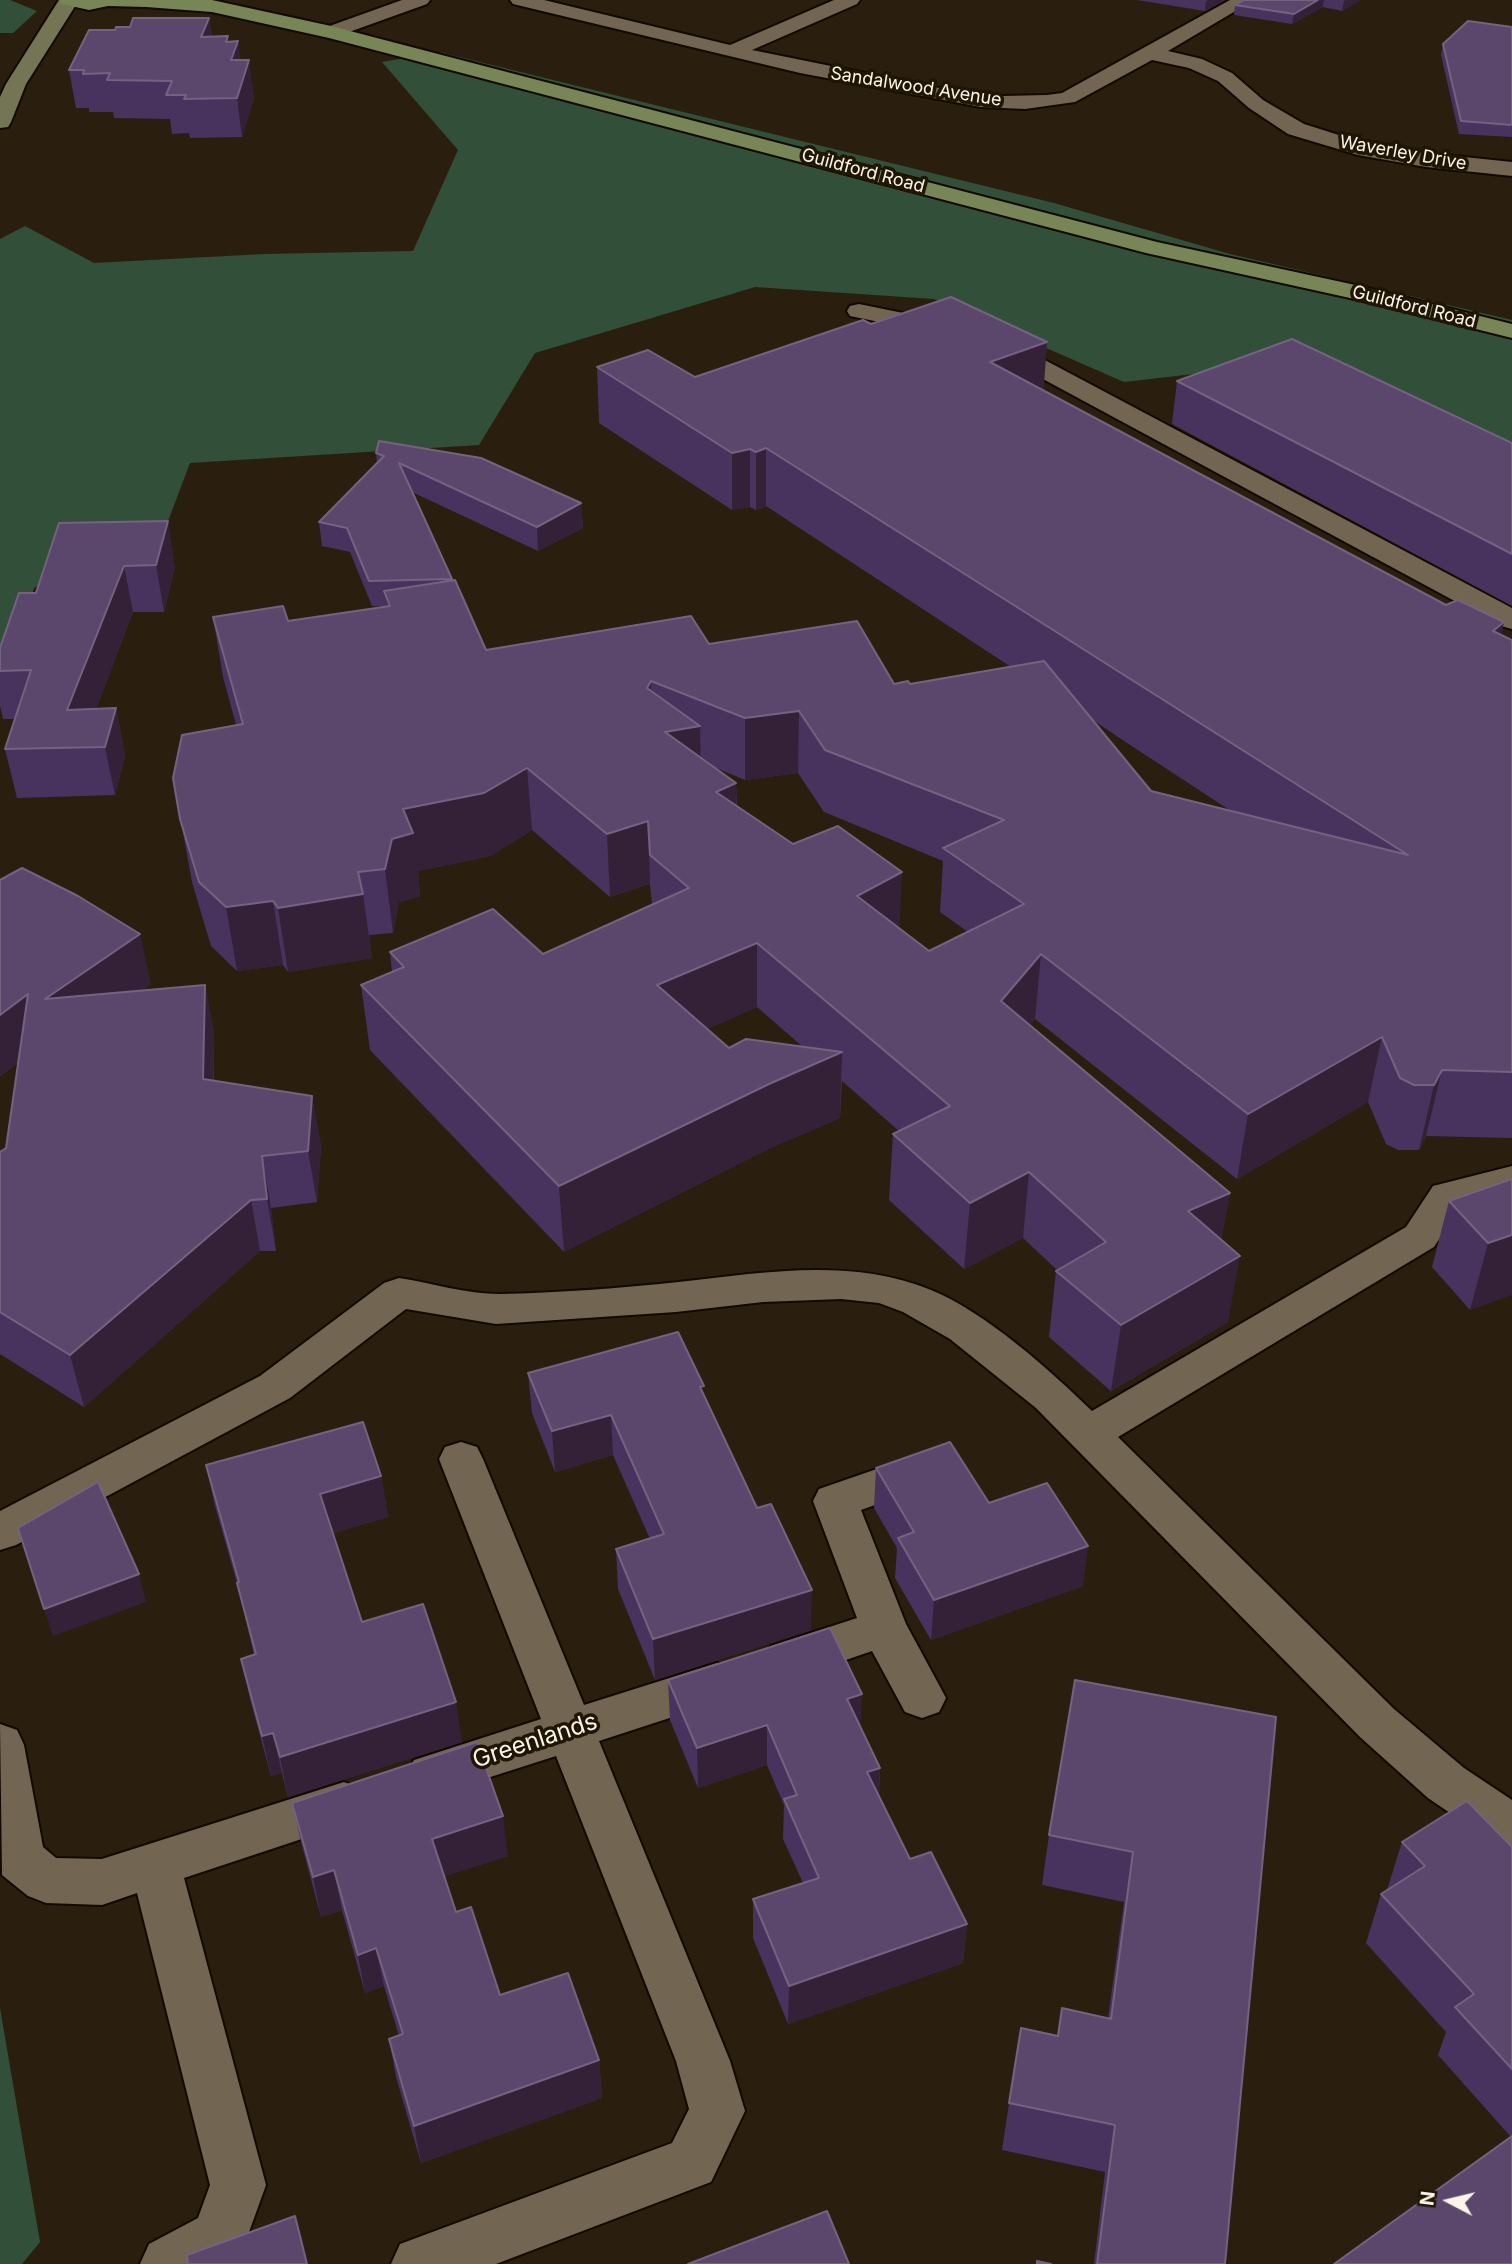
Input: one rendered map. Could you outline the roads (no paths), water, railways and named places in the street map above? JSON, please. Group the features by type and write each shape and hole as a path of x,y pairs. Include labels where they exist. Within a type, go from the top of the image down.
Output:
{"main road":[{"path":"2,112 16,84 69,0 81,4 172,2 216,7"},
{"path":"185,0 216,7"},
{"path":"49,30 106,2"},
{"name":"Guildford Road","path":"216,7 331,32 655,115 1141,244 1360,293 1512,331"}],"street":[{"path":"331,32 420,0"},
{"name":"Sandalwood Avenue","path":"520,0 733,51 928,93 1002,102 1046,103 1068,98 1244,0"},
{"path":"733,51 850,0"},
{"name":"Waverley Drive","path":"1150,53 1195,63 1225,77 1256,104 1296,129 1358,148 1426,160 1512,169"},
{"path":"859,311 985,338 1512,620"},
{"path":"1088,1434 1420,1237 1447,1196 1512,1179"},
{"path":"0,1532 275,1387 399,1293 496,1309 676,1297 763,1287 841,1284 882,1289 918,1301 965,1328 1051,1397 1377,1723 1446,1783 1512,1827"},
{"path":"420,2264 691,2163 717,2111 703,2061 461,1459"},
{"path":"922,1698 884,1628 835,1501 955,1459"},
{"name":"Greenlands","path":"0,1745 20,1859 47,1880 102,1882 884,1628"},
{"path":"155,1865 238,2185 220,2237 169,2264"}]}
